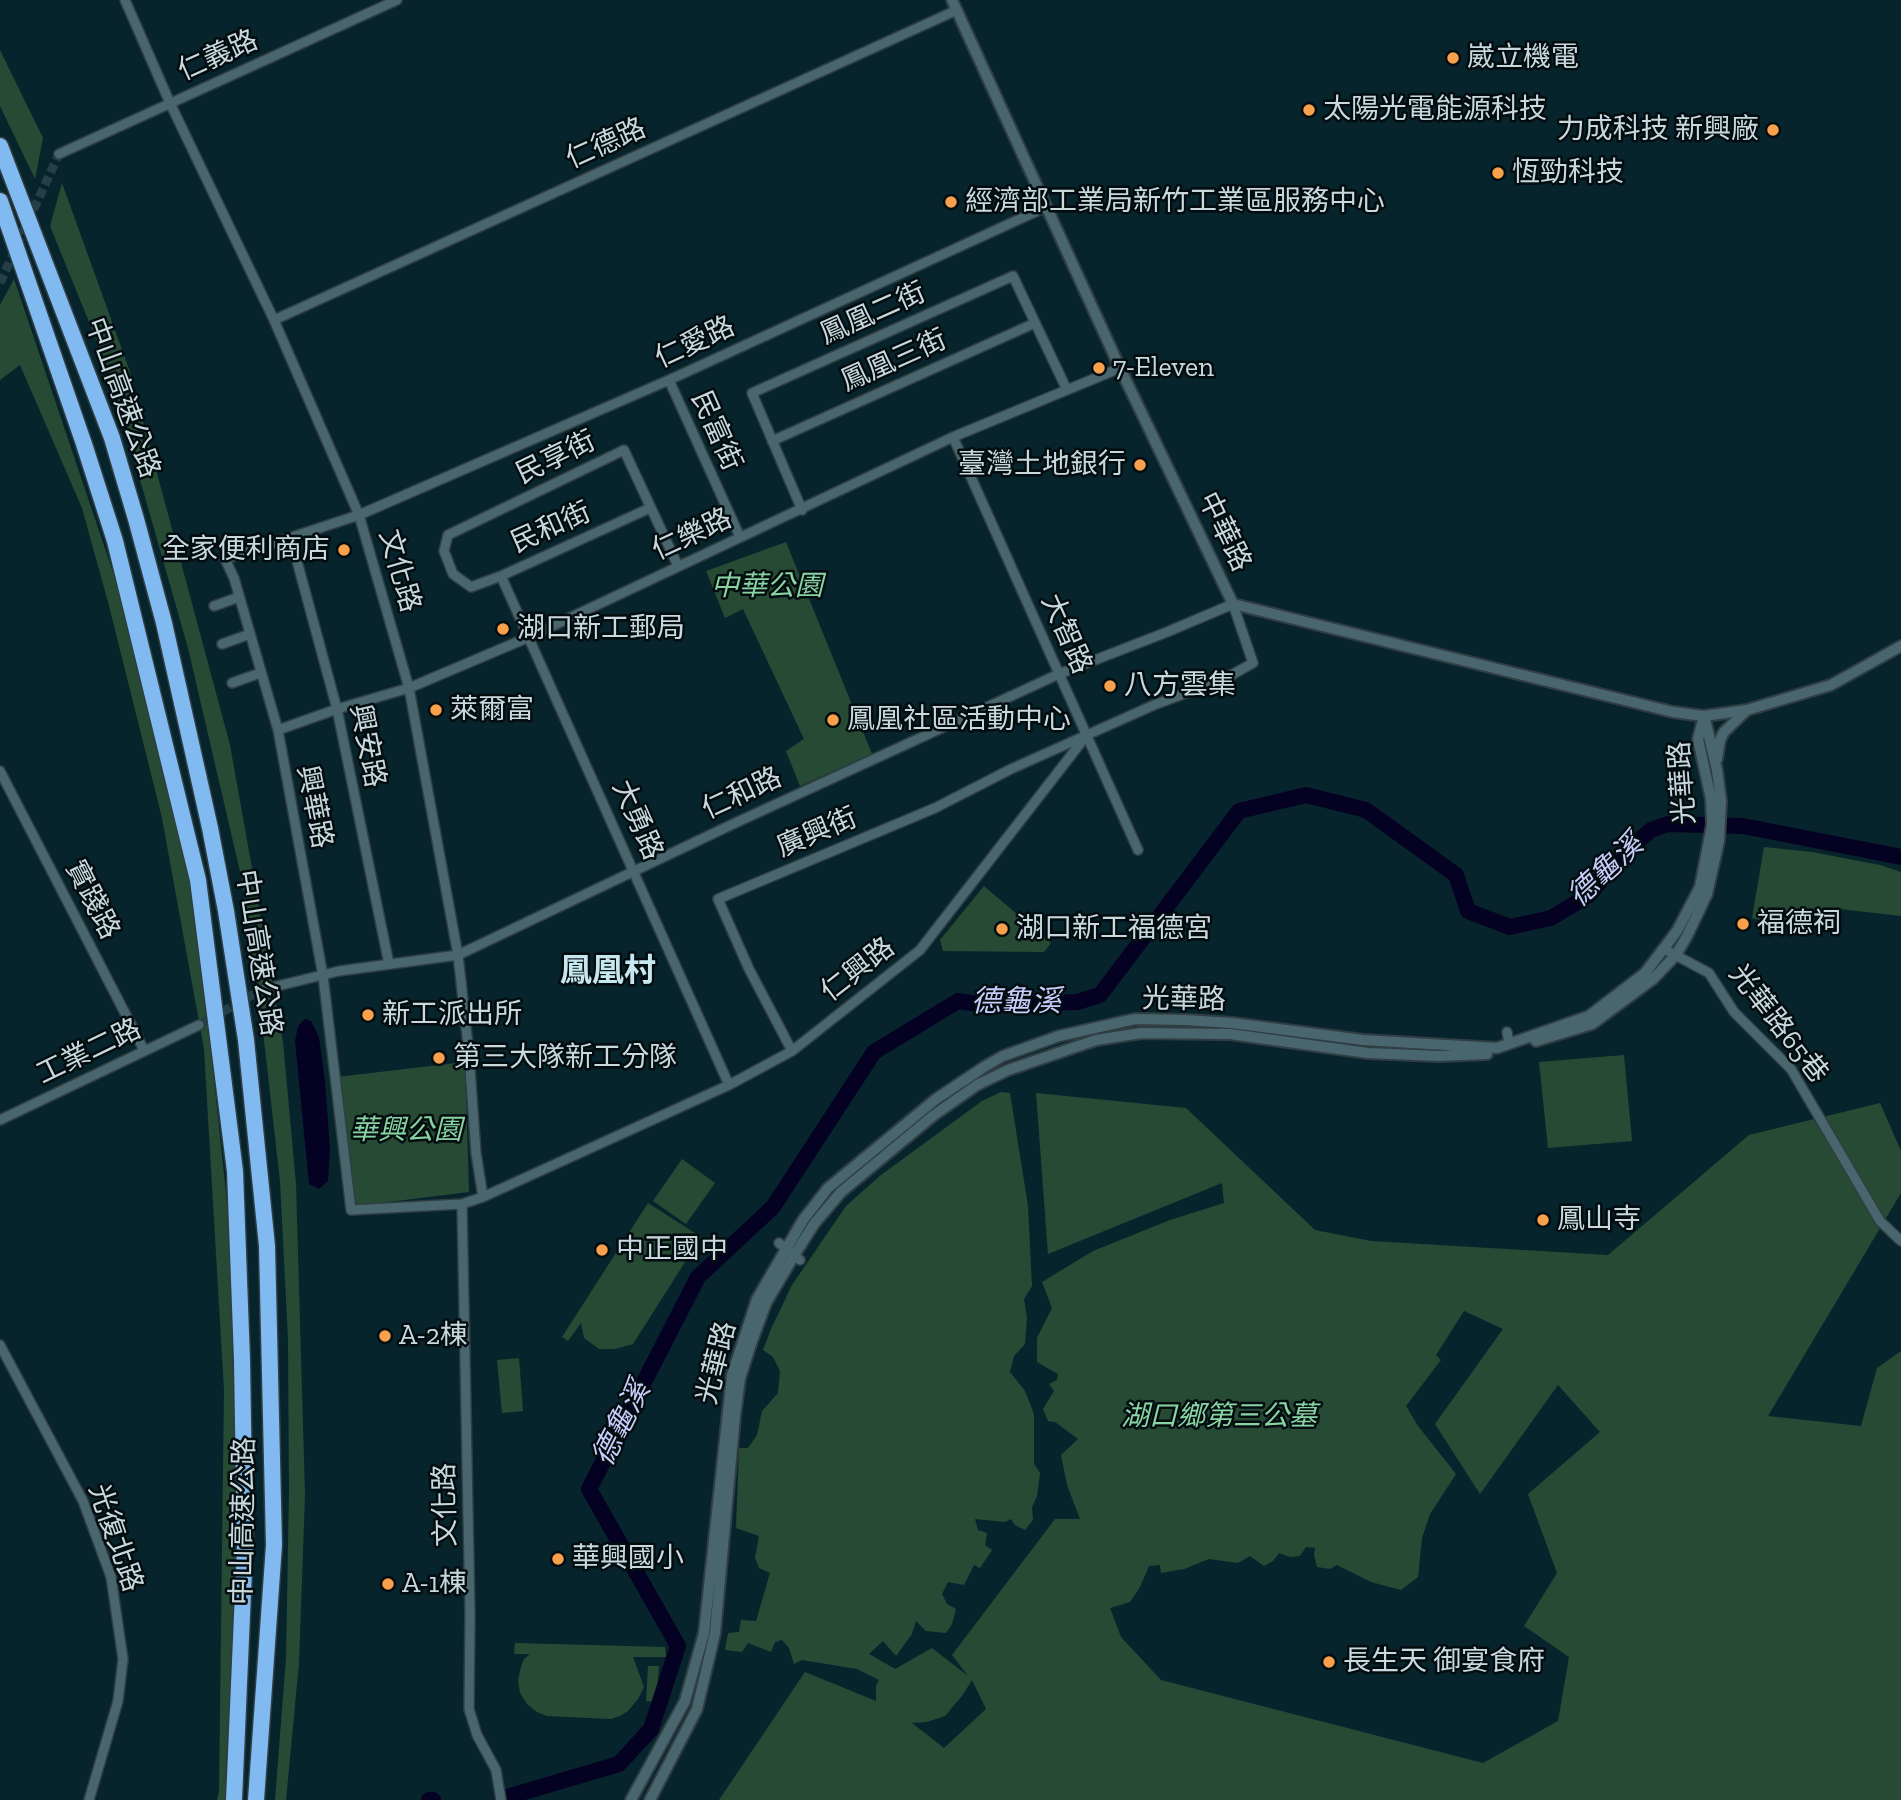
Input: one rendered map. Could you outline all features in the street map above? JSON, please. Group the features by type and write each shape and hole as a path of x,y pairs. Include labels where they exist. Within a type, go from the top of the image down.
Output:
{"highway":[{"name":"中山高速公路","path":"0,146 112,438 136,519 164,623 207,814 246,1040 267,1246 274,1545 256,1800"},
{"name":"中山高速公路","path":"0,201 85,443 116,541 198,880 235,1171 245,1546 233,1796"}],"street":[{"name":"文化路","path":"125,0 170,103 274,320 359,515 410,688 458,955 470,1062 476,1153 484,1197"},
{"name":"仁義路","path":"59,154 397,0"},
{"name":"中華路","path":"954,5 1120,368 1233,604 1673,712 1704,716 1747,710 1831,685 1901,646"},
{"name":"仁德路","path":"274,320 954,5"},
{"name":"仁愛路","path":"359,515 669,380 1046,207"},
{"name":"鳳凰二街","path":"772,441 752,393 1013,276 1035,323"},
{"path":"1035,323 1067,390"},
{"name":"鳳凰三街","path":"772,441 1035,323"},
{"name":"仁樂路","path":"278,730 337,709 410,688 529,637 953,437 1120,368"},
{"name":"民富街","path":"669,380 740,537"},
{"name":"大智路","path":"953,437 1138,850"},
{"path":"772,441 802,510"},
{"name":"民享街","path":"471,587 453,574 444,551 448,535 624,450 678,566"},
{"name":"民和街","path":"471,587 650,508"},
{"name":"興華路","path":"351,1210 323,976 278,730 234,578 225,559 359,515"},
{"name":"興安路","path":"291,539 337,709 389,964"},
{"name":"大勇路","path":"500,576 729,1085"},
{"path":"214,606 239,597"},
{"name":"仁和路","path":"261,990 351,969 458,955 757,812 1059,674 1233,604"},
{"name":"仁興路","path":"351,1210 462,1204 484,1197 729,1085 792,1051 920,950 1086,736 1154,705 1226,678 1253,663 1233,604"},
{"path":"222,644 250,634"},
{"path":"232,683 260,673"},
{"path":"1717,770 1720,740 1732,723 1747,710"},
{"name":"光華路","path":"790,1251 841,1192 915,1129 977,1086 1008,1070 1096,1040 1141,1033 1172,1036 1230,1034 1368,1053 1438,1056 1497,1054 1592,1024 1653,979 1676,956 1707,894 1716,820 1721,802 1717,770 1704,716"},
{"name":"光華路","path":"1704,716 1698,739 1716,820"},
{"name":"廣興街","path":"792,1051 749,968 718,899 935,808 1011,769 1086,736"},
{"name":"實踐路","path":"0,771 144,1050"},
{"name":"光華路","path":"631,1800 685,1701 704,1633 735,1376 757,1299 828,1188 936,1099 1003,1055 1059,1036 1135,1020 1232,1023 1458,1047 1497,1048 1508,1037 1589,1016 1645,973 1677,931 1700,887 1714,836"},
{"name":"光華路65巷","path":"1664,949 1709,973 1734,1012 1791,1069 1880,1221 1901,1241"},
{"name":"工業二路","path":"0,1120 199,1026"},
{"name":"文化路","path":"462,1204 470,1588 469,1709 477,1735 496,1770 501,1800"},
{"name":"光復北路","path":"0,1345 82,1501 111,1577 123,1659 118,1701 89,1800"},
{"name":"光華路","path":"650,1800 697,1709 715,1633 735,1376"}],"green space":[{"path":"0,50 43,138 35,179 0,106"},
{"path":"62,183 129,369 230,745 283,1042 296,1184 305,1495 299,1663 286,1800 275,1800 286,1658 288,1339 280,1181 242,880 188,648 109,371 50,226"},
{"path":"14,279 121,596 193,882 230,1231 237,1549 227,1800 217,1800 224,1390 204,1049 162,818 82,508 20,365 0,380 0,305"},
{"name":"中華公園","path":"786,542 872,754 800,786 786,751 804,739 743,609 725,618 706,571"},
{"path":"1764,847 1812,852 1880,865 1901,872 1901,916 1840,909 1801,912 1775,924 1752,918"},
{"path":"984,886 1051,943 1044,952 943,951 940,940"},
{"path":"1624,1055 1632,1141 1548,1148 1539,1062"},
{"name":"華興公園","path":"465,1062 469,1192 356,1206 337,1077"},
{"name":"湖口鄉第三公墓","path":"1001,1092 1010,1093 1028,1206 1032,1286 1024,1299 1027,1317 1025,1344 1014,1356 1010,1372 1025,1391 1034,1414 1034,1464 1040,1473 1037,1496 1032,1507 1033,1520 1025,1530 1015,1525 1011,1519 1005,1522 975,1519 978,1530 987,1533 985,1545 992,1550 980,1568 974,1565 964,1585 948,1582 942,1594 947,1604 956,1609 946,1633 926,1631 916,1621 912,1634 896,1656 883,1641 869,1654 895,1669 932,1648 968,1676 952,1655 1055,1519 1080,1519 1067,1485 1061,1455 1078,1439 1055,1422 1048,1421 1043,1409 1054,1391 1049,1384 1057,1380 1058,1374 1037,1362 1037,1338 1052,1308 1042,1282 1093,1251 1170,1220 1224,1203 1222,1183 1048,1254 1036,1093 1186,1108 1315,1230 1371,1241 1608,1255 1749,1135 1880,1103 1901,1151 1901,1193 1768,1416 1861,1426 1877,1368 1901,1351 1901,1800 719,1800 805,1672 876,1701 876,1686 879,1680 857,1669 802,1660 794,1664 789,1648 782,1640 775,1642 771,1652 748,1643 742,1652 725,1650 728,1633 739,1632 741,1620 756,1621 770,1573 759,1568 755,1558 759,1536 736,1528 739,1448 748,1448 757,1435 762,1411 778,1393 780,1371 773,1357 763,1350 792,1285 846,1206 881,1175 982,1101","holes":["1464,1311 1503,1329 1435,1424 1480,1494 1558,1385 1600,1432 1528,1494 1557,1573 1524,1626 1569,1657 1558,1721 1483,1763 1161,1680 1121,1637 1110,1608 1130,1602 1149,1566 1160,1565 1161,1573 1184,1569 1209,1559 1238,1563 1250,1556 1264,1566 1273,1561 1279,1553 1290,1557 1300,1556 1306,1547 1315,1548 1317,1567 1330,1569 1337,1565 1371,1582 1401,1590 1418,1577 1422,1538 1430,1514 1456,1474 1418,1426 1406,1406 1441,1360 1436,1355","972,1680 986,1709 944,1748 912,1723 927,1722 945,1716"]},
{"path":"682,1159 715,1183 686,1224 653,1201"},
{"path":"648,1203 701,1237 633,1344 615,1349 599,1349 584,1338 581,1323 568,1341 562,1337"},
{"path":"519,1358 523,1411 502,1413 497,1360"},
{"path":"515,1643 665,1647 666,1657 633,1657 644,1687 638,1699 620,1716 611,1719 547,1716 527,1704 520,1693 518,1680 521,1667 530,1654 514,1654"},
{"path":"648,1666 659,1666 656,1702 646,1701"}],"water":[{"path":"305,1019 311,1021 319,1037 325,1081 330,1149 328,1181 319,1189 309,1184 295,1041 298,1026"}],"waterway":[{"name":"德龜溪","path":"507,1797 619,1764 651,1729 678,1646 589,1489 698,1277 773,1207 874,1052 958,1001 986,1005 1077,1002 1100,995 1239,811 1306,795 1366,810 1456,875 1468,911 1510,927 1551,918 1589,895 1622,855 1651,830 1668,824 1743,826 1901,857"}],"tunnel":[{"path":"0,283 59,154"},
{"path":"199,1025 261,990"}],"place":[{"name":"崴立機電","path":"1453,58"},
{"name":"太陽光電能源科技","path":"1309,110"},
{"name":"力成科技 新興廠","path":"1773,130"},
{"name":"恆勁科技","path":"1498,173"},
{"name":"經濟部工業局新竹工業區服務中心","path":"951,202"},
{"name":"7-Eleven","path":"1099,368"},
{"name":"臺灣土地銀行","path":"1140,465"},
{"name":"全家便利商店","path":"344,550"},
{"name":"湖口新工郵局","path":"503,629"},
{"name":"八方雲集","path":"1110,686"},
{"name":"萊爾富","path":"436,710"},
{"name":"鳳凰社區活動中心","path":"833,720"},
{"name":"福德祠","path":"1743,924"},
{"name":"湖口新工福德宮","path":"1002,929"},
{"name":"新工派出所","path":"368,1015"},
{"name":"第三大隊新工分隊","path":"439,1058"},
{"name":"鳳山寺","path":"1543,1220"},
{"name":"中正國中","path":"602,1250"},
{"name":"A-2棟","path":"385,1336"},
{"name":"華興國小","path":"558,1559"},
{"name":"A-1棟","path":"388,1584"},
{"name":"長生天 御宴食府","path":"1329,1662"}],"district":[{"name":"鳳凰村","path":"608,972"}]}
